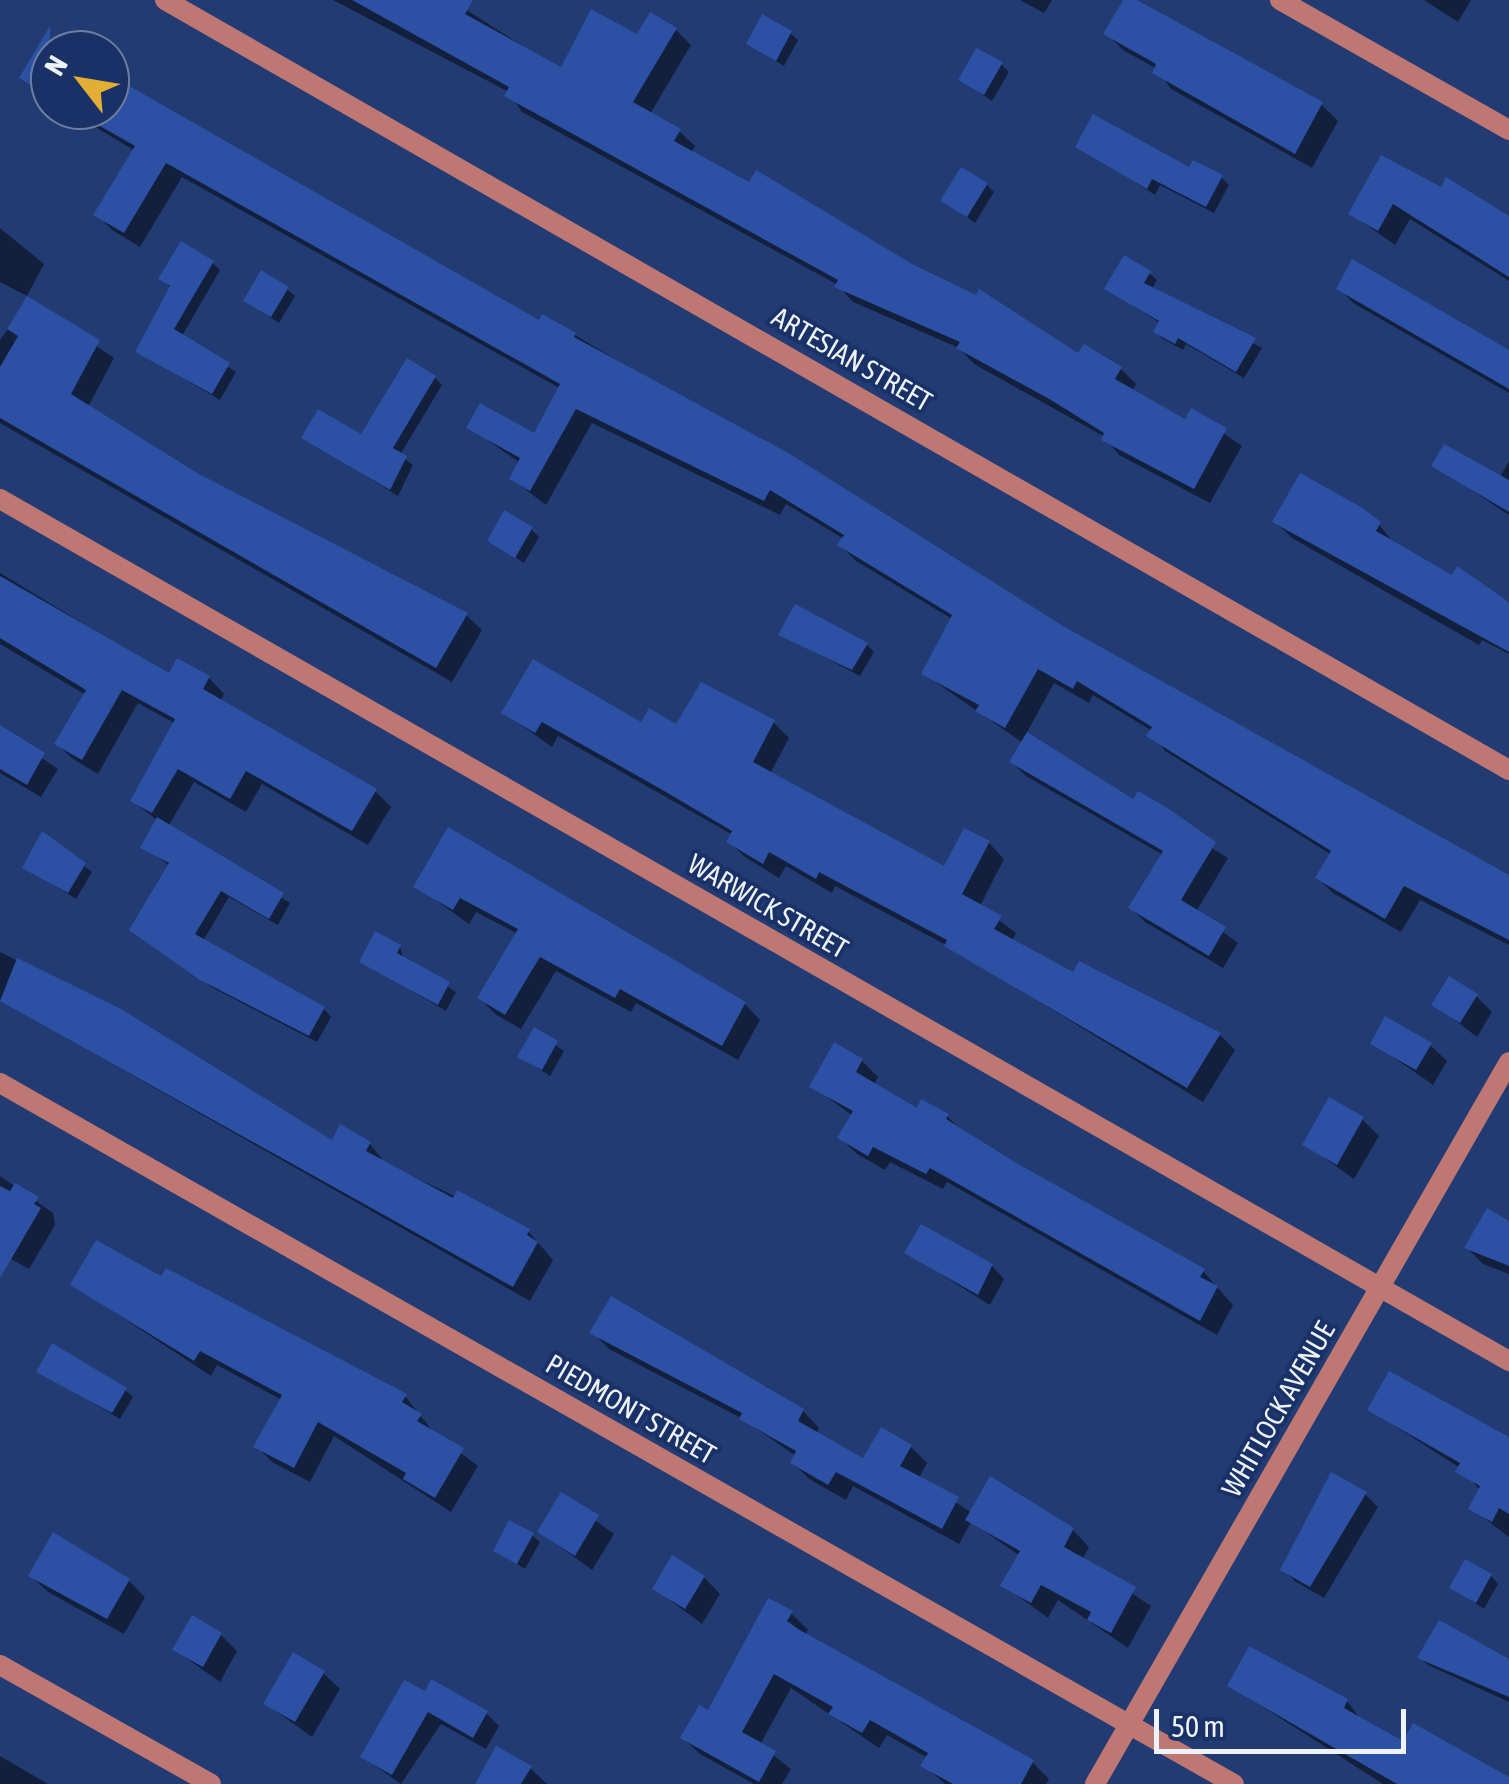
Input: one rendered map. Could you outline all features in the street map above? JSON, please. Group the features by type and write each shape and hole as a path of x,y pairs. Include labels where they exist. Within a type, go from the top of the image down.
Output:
{"street":[{"name":"ARTESIAN STREET","path":"165,0 1509,770"},
{"path":"1280,0 1509,130"},
{"name":"WARWICK STREET","path":"0,499 1509,1361"},
{"name":"WHITLOCK AVENUE","path":"1096,1784 1509,1062"},
{"name":"PIEDMONT STREET","path":"0,1083 1234,1784"},
{"path":"0,1665 211,1784"}],"building":[{"path":"352,0 473,0 465,14 561,67 591,9 637,34 650,12 677,28 633,102 681,129 674,141 749,182 756,170 912,264 976,295 979,289 1078,353 1084,344 1122,367 1115,379 1185,419 1191,408 1227,428 1194,489 1101,440 1104,433 956,348 960,342 834,287 838,280 504,96 509,87"},
{"path":"1123,0 1137,0 1323,102 1295,154 1152,73 1156,64 1103,34"},
{"path":"762,14 792,31 776,61 746,44"},
{"path":"976,48 1003,62 984,95 958,80"},
{"path":"30,60 30,84 19,78"},
{"path":"130,86 539,320 542,314 576,333 574,337 790,454 1063,626 1509,875 1509,940 1404,886 1385,919 1315,878 1331,851 1146,736 1152,727 1077,681 1073,689 1038,669 1005,728 975,711 979,705 921,674 952,615 837,545 844,535 770,490 764,501 576,409 530,491 509,479 520,458 466,428 480,403 534,433 560,384 166,163 124,233 93,215 135,146 107,130 130,130"},
{"path":"1093,114 1189,167 1193,160 1223,175 1206,207 1152,179 1147,189 1075,147"},
{"path":"1381,155 1441,187 1446,177 1509,216 1509,277 1393,204 1378,231 1348,214"},
{"path":"961,167 988,183 967,217 940,201"},
{"path":"181,241 214,261 174,329 230,363 212,394 135,352 170,286 158,279"},
{"path":"1124,255 1151,271 1144,283 1256,338 1236,372 1178,338 1175,344 1153,332 1159,321 1104,289"},
{"path":"1352,259 1509,350 1509,389 1336,289"},
{"path":"261,270 289,287 271,317 243,301"},
{"path":"27,296 100,340 71,394 197,473 468,613 436,668 0,418 0,367 18,336 7,329"},
{"path":"407,358 436,376 393,448 407,456 390,490 301,438 318,409 361,434"},
{"path":"1444,444 1509,480 1509,512 1431,466"},
{"path":"1300,473 1381,522 1376,531 1452,575 1457,566 1509,602 1509,652 1272,522"},
{"path":"504,510 533,527 515,558 487,541"},
{"path":"0,576 169,673 177,658 210,676 203,689 377,789 352,831 246,771 230,799 178,769 152,813 130,801 175,719 122,690 82,760 54,744 86,690 0,638"},
{"path":"795,604 868,643 852,670 778,635"},
{"path":"533,659 641,722 649,708 676,724 701,682 775,720 753,762 944,866 964,828 990,841 962,894 1002,916 994,929 1073,972 1079,961 1221,1033 1187,1088 944,946 947,940 819,872 816,879 769,852 763,864 726,842 732,831 659,788 542,722 535,733 501,713"},
{"path":"0,725 45,753 27,785 0,769"},
{"path":"1027,732 1133,799 1138,791 1166,807 1216,842 1181,900 1226,927 1209,956 1128,908 1163,851 1009,762"},
{"path":"157,817 284,893 269,919 221,891 195,934 325,1007 309,1036 200,980 129,930 169,863 140,848"},
{"path":"448,827 746,1002 722,1046 620,989 615,998 540,957 505,1015 477,998 518,929 460,898 453,910 413,887"},
{"path":"42,831 86,863 68,893 22,868"},
{"path":"375,931 401,945 397,953 450,982 438,1005 359,962"},
{"path":"17,958 121,1009 332,1140 340,1124 371,1142 366,1151 453,1198 457,1190 530,1229 527,1235 538,1242 513,1287 0,1001"},
{"path":"1449,976 1478,994 1460,1023 1431,1005"},
{"path":"1385,1016 1432,1043 1416,1070 1370,1044"},
{"path":"534,1027 558,1041 542,1070 517,1057"},
{"path":"834,1042 863,1059 856,1072 917,1108 921,1099 949,1114 946,1119 1013,1161 1205,1269 1200,1277 1218,1286 1200,1321 930,1168 926,1174 873,1147 868,1156 837,1138 853,1111 809,1087"},
{"path":"1329,1097 1364,1117 1337,1165 1302,1145"},
{"path":"15,1183 39,1197 34,1204 41,1208 0,1278 0,1186 10,1191"},
{"path":"1487,1208 1509,1221 1509,1266 1464,1248"},
{"path":"921,1224 993,1264 978,1295 904,1253"},
{"path":"96,1240 161,1276 166,1268 407,1394 402,1402 422,1414 417,1421 464,1448 435,1498 403,1479 406,1473 318,1422 294,1468 253,1447 282,1395 200,1351 194,1361 70,1285"},
{"path":"611,1296 804,1409 798,1421 863,1458 881,1427 912,1445 900,1466 959,1497 942,1529 836,1472 828,1485 790,1463 796,1451 739,1419 742,1413 589,1333"},
{"path":"52,1343 127,1388 112,1413 36,1372"},
{"path":"1389,1371 1509,1437 1509,1514 1499,1508 1492,1522 1468,1509 1480,1486 1455,1472 1460,1463 1367,1410"},
{"path":"1331,1472 1367,1492 1310,1587 1280,1570"},
{"path":"990,1476 1074,1528 1064,1547 1136,1587 1111,1633 1087,1620 1091,1612 1041,1585 1031,1603 1000,1586 1020,1551 965,1520"},
{"path":"561,1492 599,1515 575,1556 537,1532"},
{"path":"509,1520 534,1533 517,1564 493,1551"},
{"path":"53,1532 130,1579 107,1619 28,1576"},
{"path":"672,1555 705,1576 685,1609 652,1589"},
{"path":"1465,1559 1492,1574 1476,1603 1449,1588"},
{"path":"768,1598 793,1611 787,1621 798,1629 1034,1760 1021,1784 953,1784 920,1766 928,1753 870,1720 862,1733 828,1714 833,1707 774,1674 742,1732 776,1751 759,1782 680,1738 699,1705 708,1710"},
{"path":"192,1615 222,1633 203,1667 172,1650"},
{"path":"1439,1620 1509,1659 1509,1697 1417,1658"},
{"path":"1249,1646 1348,1699 1344,1708 1403,1741 1413,1723 1509,1777 1509,1784 1397,1784 1227,1686"},
{"path":"293,1652 325,1671 295,1722 263,1704"},
{"path":"431,1679 488,1711 473,1738 428,1712 392,1775 360,1757 404,1680 425,1691"},
{"path":"496,1746 532,1766 521,1784 475,1784"}]}
